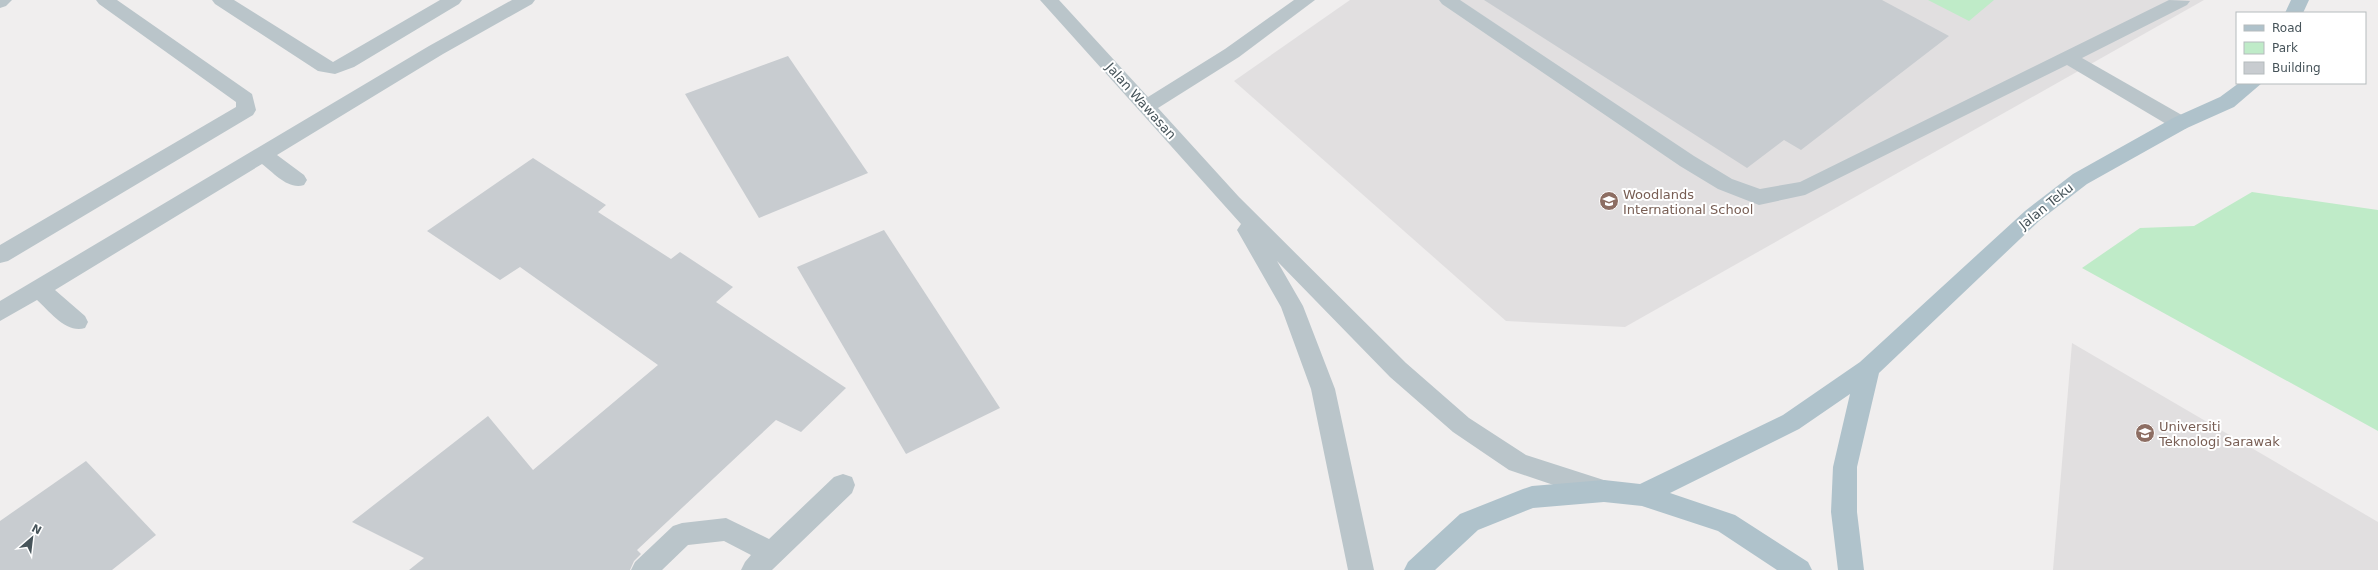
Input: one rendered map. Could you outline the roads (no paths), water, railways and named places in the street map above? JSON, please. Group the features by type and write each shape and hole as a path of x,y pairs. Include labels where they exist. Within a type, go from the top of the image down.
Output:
{"main road":[{"path":"2294,12 2300,0"},
{"name":"Jalan Teku","path":"1642,496 1791,422 1868,369 2038,211 2080,179 2180,123 2227,102 2251,84"},
{"path":"1851,570 1844,512 1845,468 1868,369"},
{"path":"1416,570 1469,522 1532,497 1604,491 1642,496 1726,523 1799,570"}],"street":[{"path":"0,256 246,110 246,99 105,0"},
{"path":"221,0 325,67 335,68 347,63 453,0"},
{"path":"0,312 436,50 526,0"},
{"name":"Jalan Wawasan","path":"1049,0 1232,202"},
{"path":"1448,0 1687,161 1726,184 1759,197 1804,188 2181,1"},
{"path":"1146,107 1232,53 1295,2"},
{"path":"2067,57 2180,123"},
{"path":"263,154 297,180"},
{"path":"1232,202 1398,370 1461,425 1518,464 1604,491"},
{"path":"1232,202 1292,306 1323,389 1361,570"},
{"path":"39,289 77,322"},
{"path":"644,570 682,534 726,529 762,562 843,485"}],"place":[{"name":"Woodlands International School","path":"1609,201"},
{"name":"Universiti Teknologi Sarawak","path":"2145,433"}]}
